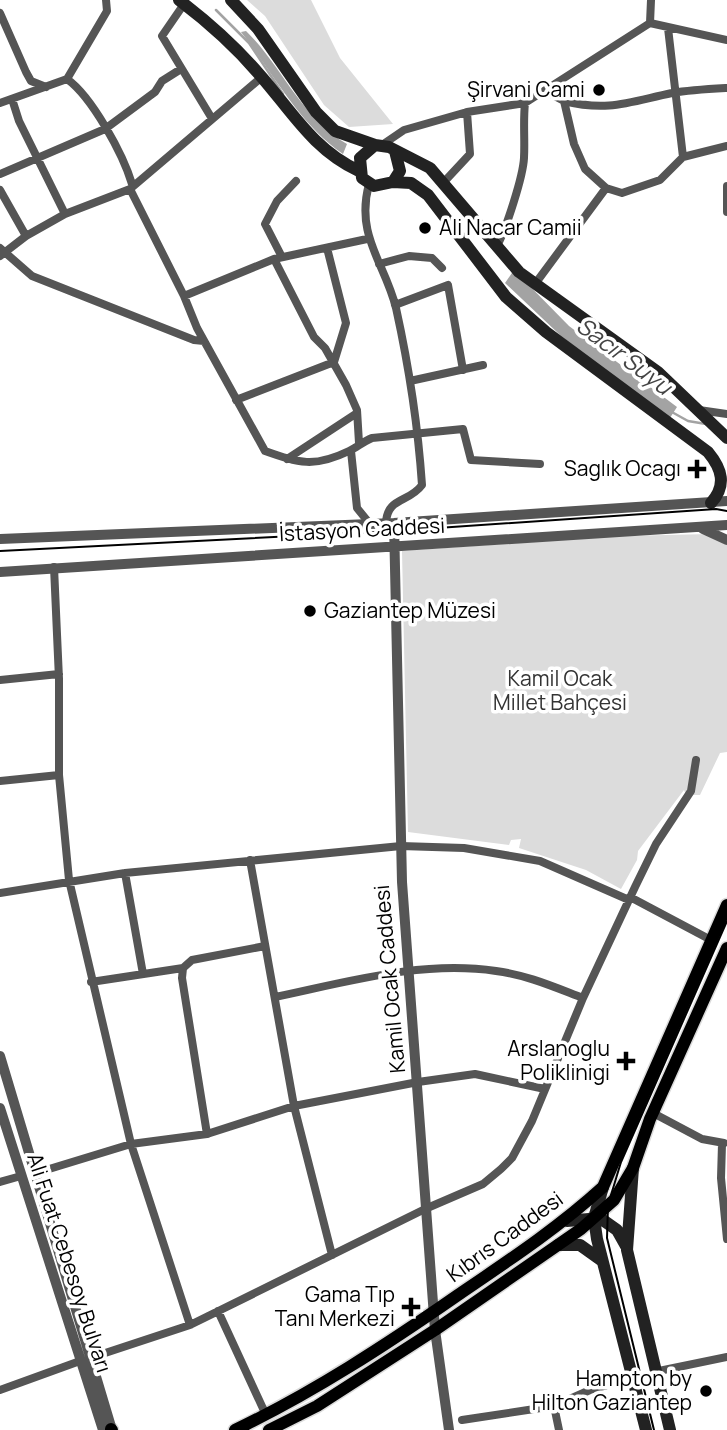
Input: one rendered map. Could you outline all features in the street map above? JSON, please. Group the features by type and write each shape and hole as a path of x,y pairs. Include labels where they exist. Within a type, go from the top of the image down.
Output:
{"main road":[{"path":"231,0 258,29 316,112 335,131 395,151 430,168 519,272 658,372 727,438"},
{"path":"181,2 237,49 311,139 359,171 369,184 380,187 393,183 411,183 428,195 506,297 546,332 708,452 724,476 719,494 711,503"},
{"path":"359,171 363,152 379,145"},
{"path":"393,183 400,171 395,151"},
{"name":"Kıbrıs Caddesi","path":"235,1430 307,1394 434,1314 566,1221 603,1187 727,905"},
{"path":"269,1430 317,1406 435,1330 558,1245 614,1200 632,1168 653,1113 727,948"},
{"path":"626,1250 632,1168"},
{"path":"603,1187 594,1218 601,1261 646,1430"},
{"path":"566,1221 594,1218 607,1221 617,1230 626,1250 670,1430"},
{"path":"558,1245 580,1245 601,1261"}],"street":[{"path":"106,0 107,11"},
{"path":"0,102 67,79 116,0"},
{"path":"650,23 651,0"},
{"path":"181,2 162,36 211,117"},
{"path":"0,13 31,81 46,87"},
{"path":"379,145 404,130 467,112 525,103 650,23 727,40"},
{"path":"668,28 682,157"},
{"path":"0,174 105,129 155,92 162,80 181,69"},
{"path":"204,341 194,340 32,276 1,253 65,214 131,186 262,77"},
{"path":"67,79 77,86 105,129 204,341 265,451 310,465 351,451 359,443 463,429 471,460 540,464"},
{"path":"545,91 564,101 593,108 628,104 674,93 727,88"},
{"path":"12,99 37,160 65,214"},
{"path":"564,101 574,144 585,169 606,188 622,193 660,180 682,157 727,146"},
{"path":"497,246 508,225 510,207 523,164 525,103"},
{"path":"443,183 470,154 467,112"},
{"path":"296,181 277,201 265,224 314,337 334,362 357,413 359,443"},
{"path":"369,184 366,196 367,239 395,305 418,433 422,485 410,496 392,504 386,512 390,523"},
{"path":"727,186 727,212"},
{"path":"535,284 606,188"},
{"path":"0,190 26,236"},
{"path":"184,296 278,258 367,239"},
{"path":"327,248 346,323 334,354 334,362"},
{"path":"379,264 409,256 432,258 442,268"},
{"path":"395,305 447,285 463,370"},
{"path":"236,400 334,362"},
{"path":"410,381 483,365"},
{"path":"697,410 727,414"},
{"path":"287,459 357,413"},
{"path":"351,451 356,508 370,524"},
{"name":"İstasyon Caddesi","path":"0,539 390,523 727,501"},
{"name":"Kamil Ocak Caddesi","path":"390,523 395,548 401,846 409,970 435,1330 449,1430"},
{"name":"İstasyon Caddesi","path":"0,572 727,525"},
{"path":"701,528 727,540"},
{"path":"54,567 59,674 59,775 69,880 90,982 131,1144 190,1325"},
{"path":"0,680 59,674"},
{"path":"0,1390 190,1325 425,1209 483,1184 512,1158 532,1121 583,998 629,899 656,845 691,790 696,760"},
{"path":"0,781 59,775"},
{"path":"0,893 69,880 250,860 401,846 464,848 540,861 629,899 711,940"},
{"path":"250,860 294,1106 332,1255"},
{"path":"125,873 143,974"},
{"path":"90,982 183,968 192,960 265,946"},
{"path":"183,968 182,978 208,1134"},
{"path":"275,998 409,970 494,970 525,977 583,998"},
{"path":"0,1056 36,1173 85,1360 112,1430"},
{"path":"36,1173 131,1144 208,1134 294,1106 418,1082 475,1074 545,1088"},
{"name":"Ali Fuat Cebesoy Bulvarı","path":"0,1108 21,1177 85,1360 103,1430"},
{"path":"653,1113 702,1139 724,1143 727,1238"},
{"path":"0,1182 21,1177"},
{"path":"218,1311 266,1415"},
{"path":"654,1372 727,1357"},
{"path":"462,1420 554,1406 590,1390 632,1378"},
{"path":"554,1406 559,1430"}],"green space":[{"path":"247,0 311,0 340,58 393,124 349,127 324,105 265,16"},
{"name":"Kamil Ocak Millet Bahçesi","path":"711,534 727,542 727,752 720,753 700,795 686,795 684,790 638,851 637,860 621,889 586,870 519,848 521,839 511,840 509,845 408,832 402,551 621,536"}],"shaded area":[{"path":"246,31 304,106 331,133 347,144 343,154 327,142 300,113 241,32"},
{"path":"514,270 569,326 677,407 668,421 560,335 505,283"}],"waterway":[{"name":"Sacır Suyu","path":"216,10 249,43 283,94"},
{"name":"Sacır Suyu","path":"670,411 688,421 706,424"}],"tram line":[{"path":"0,551 394,531 716,509 727,511"},
{"path":"654,1430 607,1238 608,1205 621,1162 727,921"}],"place":[{"name":"Şirvani Cami","path":"599,90"},
{"name":"Ali Nacar Camii","path":"425,228"},
{"name":"Saglık Ocagı","path":"697,469"},
{"name":"Gaziantep Müzesi","path":"310,611"},
{"name":"Arslanoglu Poliklinigi","path":"626,1061"},
{"name":"Gama Tıp Tanı Merkezi","path":"411,1307"},
{"name":"Hampton by Hilton Gaziantep","path":"706,1391"}]}
